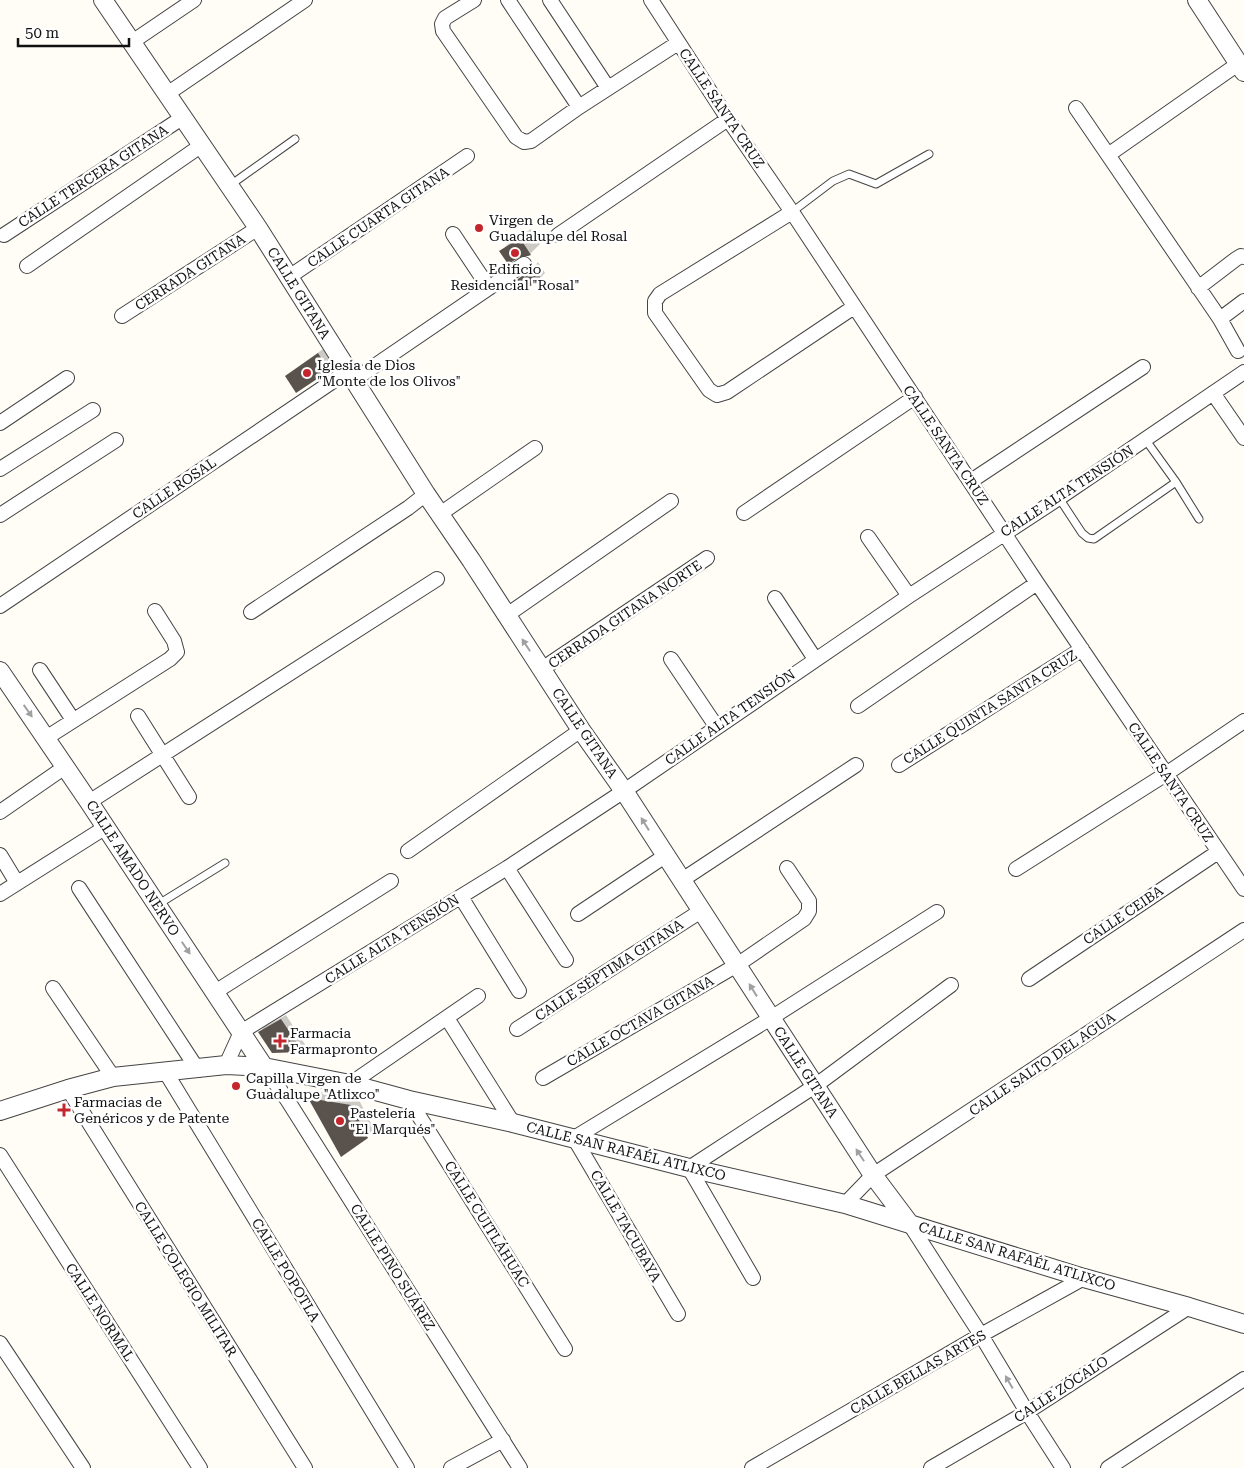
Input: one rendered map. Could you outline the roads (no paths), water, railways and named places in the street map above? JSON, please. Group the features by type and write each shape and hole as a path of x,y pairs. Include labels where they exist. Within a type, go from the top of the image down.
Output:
{"street":[{"name":"CALLE GITANA","path":"103,0 258,228 426,494 581,730 624,791 874,1176 909,1223 982,1335 1027,1412 1063,1468"},
{"path":"132,42 194,0"},
{"path":"167,94 305,0"},
{"path":"474,0 445,18 442,24 443,30 516,138 524,142 531,141 579,107 678,43"},
{"path":"508,0 579,107"},
{"path":"550,0 608,88"},
{"name":"CALLE SANTA CRUZ","path":"651,0 728,119 971,480 1037,583 1244,889"},
{"path":"1108,155 1241,68 1199,0"},
{"path":"1076,108 1220,319 1238,351"},
{"name":"CALLE TERCERA GITANA","path":"4,235 182,118"},
{"path":"558,235 728,119"},
{"path":"27,266 202,145"},
{"name":"CALLE CUARTA GITANA","path":"289,277 466,156"},
{"path":"792,212 660,294 655,301 655,313 709,390 717,395 727,392 854,307"},
{"name":"CERRADA GITANA","path":"122,316 258,228"},
{"path":"453,234 489,288"},
{"path":"1198,288 1236,259 1241,256 1244,257"},
{"name":"CALLE ROSAL","path":"0,606 351,375 524,264"},
{"path":"1220,319 1244,301"},
{"path":"971,480 1143,367"},
{"name":"CALLE ALTA TENSIÓN","path":"241,1032 507,868 624,791 716,726 908,596 1060,498 1244,372"},
{"path":"0,423 67,378"},
{"path":"1213,393 1244,438"},
{"path":"744,513 915,397"},
{"path":"0,469 93,410"},
{"path":"0,515 116,440"},
{"path":"440,514 535,448"},
{"path":"251,612 408,508 426,494"},
{"path":"507,615 671,501"},
{"path":"868,537 908,596"},
{"name":"CERRADA GITANA NORTE","path":"542,669 708,558"},
{"path":"89,802 437,579"},
{"path":"858,706 1037,583"},
{"path":"775,598 815,659"},
{"path":"46,738 170,659 177,652 174,641 155,612"},
{"name":"CALLE QUINTA SANTA CRUZ","path":"899,765 1082,649"},
{"path":"671,660 716,726"},
{"path":"40,670 74,720"},
{"name":"CALLE AMADO NERVO","path":"0,671 106,827 264,1067"},
{"path":"138,716 189,798"},
{"path":"1016,869 1166,774 1244,721"},
{"path":"408,851 581,730"},
{"path":"682,880 856,765"},
{"path":"2,806 65,768"},
{"path":"0,894 106,827"},
{"name":"CALLE CEIBA","path":"1029,979 1218,852"},
{"path":"0,855 18,883"},
{"path":"578,914 666,856"},
{"path":"507,868 566,960"},
{"name":"CALLE OCTAVA GITANA","path":"543,1078 738,965 804,919 809,911 809,902 787,868"},
{"path":"215,992 391,881"},
{"path":"79,888 198,1070"},
{"path":"461,897 519,991"},
{"name":"CALLE SÉPTIMA GITANA","path":"517,1029 701,911"},
{"path":"574,1138 771,1018 937,912"},
{"name":"CALLE SALTO DEL AGUA","path":"845,1204 874,1176 1244,930"},
{"path":"753,1278 689,1168 815,1086 951,986"},
{"path":"54,988 114,1078"},
{"path":"350,1084 478,996"},
{"path":"447,1018 513,1123"},
{"path":"226,1066 241,1032"},
{"name":"CALLE SAN RAFAÉL ATLIXCO","path":"0,1111 68,1089 114,1078 165,1071 198,1070 226,1066 264,1067 350,1084 689,1168 845,1204 1084,1278 1244,1324"},
{"name":"CALLE PINO SUÁREZ","path":"264,1067 288,1100 520,1468"},
{"name":"CALLE POPOTLA","path":"165,1071 407,1468"},
{"name":"CALLE COLEGIO MILITAR","path":"68,1089 305,1468"},
{"name":"CALLE CUITLÁHUAC","path":"409,1100 565,1349"},
{"name":"CALLE TACUBAYA","path":"574,1138 678,1314"},
{"name":"CALLE NORMAL","path":"0,1155 200,1468"},
{"name":"CALLE BELLAS ARTES","path":"752,1468 1084,1278"},
{"name":"CALLE ZÓCALO","path":"931,1468 1027,1412 1189,1307"},
{"path":"0,1343 83,1468"},
{"path":"1108,1468 1244,1378"},
{"path":"451,1468 503,1440"}],"lane":[{"path":"229,186 295,139"},
{"path":"792,212 833,181 849,174 876,184 929,154"},
{"path":"1145,440 1176,482 1199,519"},
{"path":"1060,498 1082,533 1088,538 1094,539 1176,482"},
{"path":"157,905 225,863"}],"place":[{"name":"Virgen de Guadalupe del Rosal","path":"479,228"},
{"name":"Edificio Residencial \"Rosal\"","path":"515,253"},
{"name":"Iglesia de Dios \"Monte de los Olivos\"","path":"307,373"},
{"name":"Farmacia Farmapronto","path":"280,1041"},
{"name":"Capilla Virgen de Guadalupe \"Atlixco\"","path":"236,1086"},
{"name":"Farmacias de Genéricos y de Patente","path":"64,1110"},
{"name":"Pastelería \"El Marqués\"","path":"340,1121"}]}
